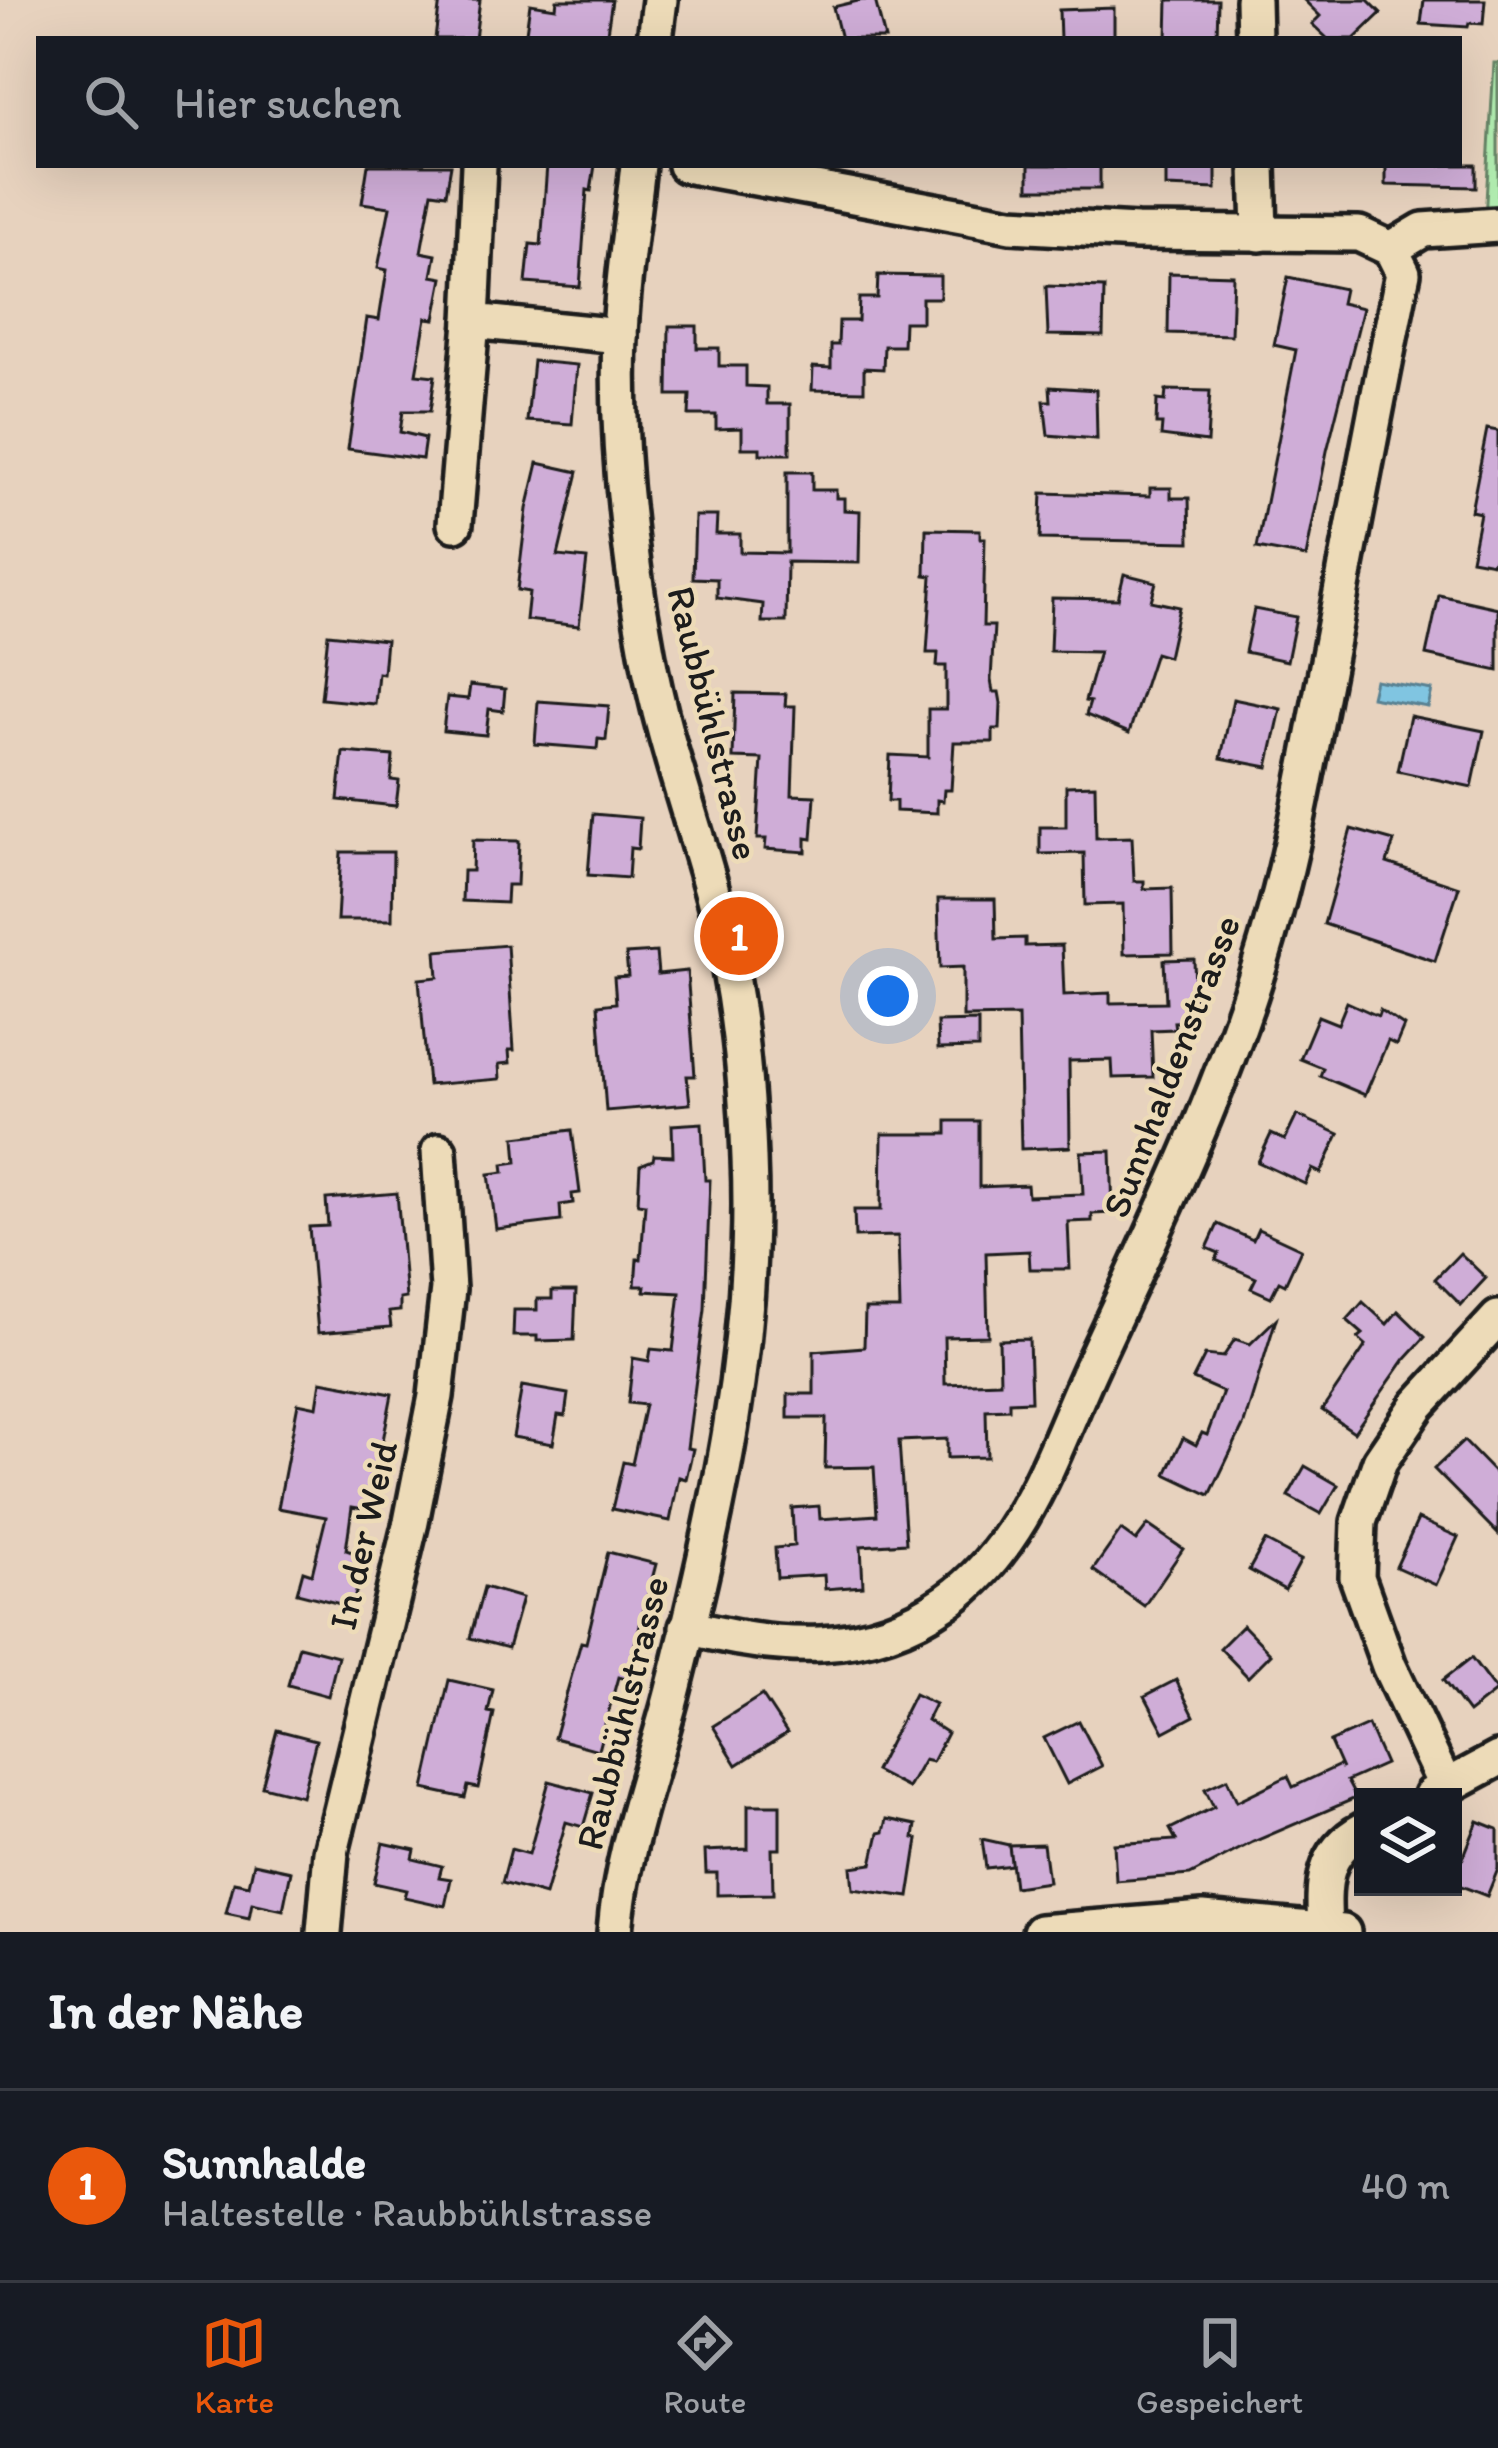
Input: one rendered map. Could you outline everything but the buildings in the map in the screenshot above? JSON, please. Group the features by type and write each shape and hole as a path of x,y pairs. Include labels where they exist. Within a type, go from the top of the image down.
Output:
{"street":[{"path":"655,36 660,0"},
{"path":"1253,0 1255,36"},
{"path":"455,524 479,168"},
{"name":"Raubbühlstrasse","path":"615,1932 625,1870 722,1481 741,1370 751,1233 744,1074 717,909 647,656 624,497 620,336 638,168"},
{"path":"701,168 1011,225 1359,234 1391,249 1424,230 1498,225"},
{"path":"1258,168 1260,234"},
{"name":"Sunnhaldenstrasse","path":"687,1627 778,1646 844,1644 876,1637 950,1600 977,1577 1021,1519 1201,1123 1272,926 1299,811 1403,273 1391,249"},
{"path":"472,321 620,336"},
{"name":"In der Weid","path":"324,1932 331,1852 411,1522 436,1396 448,1289 439,1151"},
{"path":"1435,1788 1358,1576 1359,1522 1380,1461 1405,1424 1498,1318"},
{"path":"1444,1788 1498,1759"},
{"path":"1040,1932 1203,1919 1334,1931 1322,1879 1342,1845 1354,1836"}],"green space":[{"path":"1494,63 1498,63 1498,219 1485,219"}],"water":[{"path":"1375,680 1432,690 1428,707 1371,697"}],"place":[{"name":"Sunnhalde","path":"739,936"}]}
